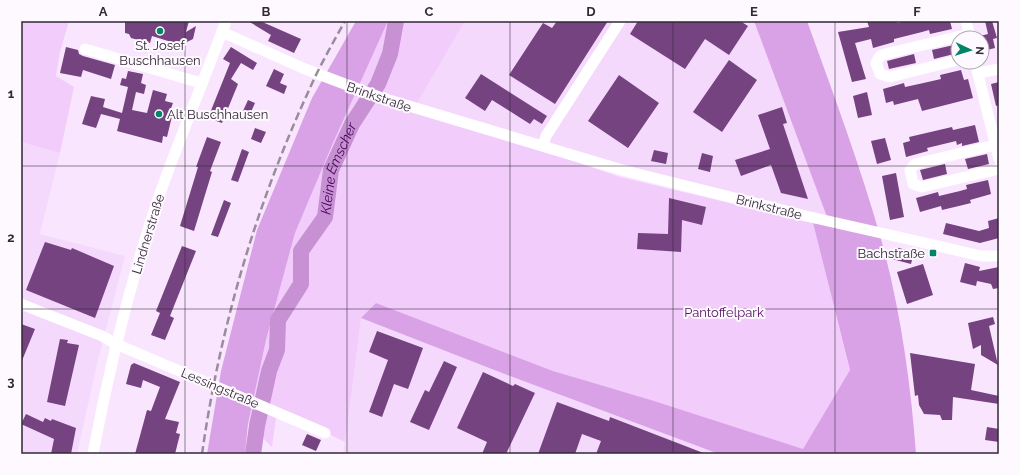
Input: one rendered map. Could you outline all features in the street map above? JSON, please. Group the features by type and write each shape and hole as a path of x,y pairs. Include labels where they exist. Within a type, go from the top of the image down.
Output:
{"street":[{"name":"Lindnerstraße","path":"93,454 116,344 158,199 201,83 226,21"},
{"path":"543,146 546,136 620,21"},
{"name":"Brinkstraße","path":"222,32 342,84 379,97 622,170 740,200 974,254 999,256"},
{"path":"950,40 885,54 880,56 876,64 880,74 890,77 950,62"},
{"path":"85,49 201,83"},
{"path":"978,73 999,69"},
{"path":"977,70 999,159"},
{"path":"995,144 916,164 910,170 913,184 922,187 999,169"},
{"name":"Lessingstraße","path":"21,304 102,336 116,344 278,412 324,433"}],"shaded area":[{"path":"356,21 388,21 333,143 295,233 266,340 248,424 245,454 207,454 221,371 257,230 312,98"},
{"path":"465,21 754,21 829,221 415,107"},
{"path":"754,21 807,21 855,156 873,211 888,265 908,373 916,454 719,454 502,373 361,318 376,303 553,371 654,401 803,449 850,370 813,223 830,225"},
{"path":"21,142 60,153 40,234 125,256 97,364 77,454 21,454"},
{"path":"361,318 502,373 719,454 343,454"}],"green space":[{"path":"21,21 69,21 60,52 56,76 74,87 60,153 21,142"},
{"name":"Pantoffelpark","path":"388,21 465,21 415,107 620,177 813,223 850,371 803,449 553,371 376,303 361,319 345,442 298,419 276,418 272,447 248,424 266,340 295,233 333,143"}],"building":[{"name":"St. Josef Buschhausen","path":"125,21 189,21 186,32 196,26 193,39 181,45 152,36 150,43 131,38 129,34 125,33"},
{"path":"248,21 260,21 301,39 294,53 268,41 271,35"},
{"path":"557,21 608,21 555,104 509,75 543,23 552,28"},
{"path":"638,21 740,21 748,26 729,55 705,39 685,69 630,34"},
{"path":"867,21 897,21 897,23 906,21 950,21 952,29 930,34 929,30 894,39 894,42 873,48 871,39 855,43 866,79 852,82 838,32 869,27"},
{"path":"985,21 992,21 997,38 993,39 995,48 990,49 990,30 987,30"},
{"path":"950,46 950,55 934,59 932,50"},
{"path":"66,47 78,50 79,54 83,56 115,65 111,79 83,70 81,77 60,73"},
{"path":"231,47 257,63 253,70 241,63 231,79 238,84 222,123 208,118 230,63 223,59"},
{"path":"914,54 916,63 889,69 887,61"},
{"path":"729,60 757,80 722,132 693,112"},
{"path":"274,69 284,74 280,83 287,86 284,94 266,86"},
{"path":"961,70 964,80 968,79 973,98 922,111 918,99 894,105 893,101 886,103 883,89 904,83 905,87 941,79 940,75"},
{"path":"128,71 143,74 141,83 146,85 144,94 136,92 132,110 147,113 153,90 167,94 165,101 173,103 170,111 173,112 167,137 163,136 162,143 117,131 120,119 101,114 96,128 82,124 91,96 105,99 103,107 122,113 128,87 120,85 122,78 126,79"},
{"path":"481,74 547,116 542,124 534,119 530,124 492,100 485,111 465,98"},
{"path":"619,75 659,103 628,148 588,121"},
{"path":"999,82 999,105 996,106 991,84"},
{"path":"867,92 872,115 858,118 853,96"},
{"path":"248,100 255,103 250,114 243,111"},
{"path":"782,107 787,123 783,124 808,199 781,193 771,165 741,176 735,160 770,149 758,115"},
{"path":"975,125 979,142 962,146 962,143 957,145 956,141 927,148 928,151 906,157 903,143 910,141 909,137 952,127 953,130"},
{"path":"255,128 266,132 261,143 251,139"},
{"path":"207,137 221,142 210,171 212,172 194,231 180,226 198,167 196,167"},
{"path":"885,138 891,160 877,164 871,141"},
{"path":"242,149 249,152 238,182 231,180"},
{"path":"654,150 668,153 666,164 651,161"},
{"path":"702,153 713,156 710,172 698,169"},
{"path":"987,154 989,164 968,169 965,159"},
{"path":"945,164 947,174 923,180 920,170"},
{"path":"896,173 904,217 890,220 882,176"},
{"path":"988,180 991,194 970,200 971,203 942,210 941,206 920,212 916,198 938,192 939,196 960,191 967,189 966,185"},
{"path":"669,198 706,207 702,225 682,220 681,252 637,249 638,233 668,234"},
{"path":"224,200 231,203 218,237 211,235"},
{"path":"999,218 999,238 980,243 943,234 946,223 979,231 989,228 988,221"},
{"path":"45,242 71,250 72,248 114,266 95,318 26,290"},
{"path":"182,246 196,251 170,316 174,318 165,340 151,335 160,313 156,311"},
{"path":"895,247 914,252 911,264 892,259"},
{"path":"965,263 980,267 979,271 999,267 999,288 993,289 991,284 977,281 976,286 960,282"},
{"path":"923,264 933,295 907,304 897,272"},
{"path":"993,317 995,324 989,326 998,365 981,355 981,345 973,349 968,323"},
{"path":"21,324 35,329 21,363"},
{"path":"377,331 423,348 408,389 394,384 382,417 369,412 388,360 369,352"},
{"path":"60,339 68,340 67,343 79,345 65,406 47,402"},
{"path":"910,353 975,364 971,390 999,396 999,404 953,397 952,420 942,420 940,415 924,414 919,405 918,395 915,396"},
{"path":"444,361 457,367 429,430 410,422 425,390 429,392"},
{"path":"134,363 180,382 165,419 179,422 176,433 180,434 175,454 135,454 147,410 151,411 160,387 143,380 141,388 126,384 131,365"},
{"path":"483,372 513,386 515,384 535,393 506,454 482,454 487,442 457,428"},
{"path":"557,402 609,421 610,417 706,454 596,454 601,441 582,434 575,454 538,454"},
{"path":"26,414 43,422 45,418 51,421 52,419 76,428 71,454 51,454 54,439 21,424"},
{"path":"987,427 999,429 999,442 985,440"},
{"path":"307,434 321,440 316,451 302,445"}],"waterway":[{"name":"Kleine Emscher","path":"253,454 257,426 269,371 277,350 278,320 301,284 301,251 325,217 331,170 352,124 378,84 390,54 396,21"}],"railway":[{"path":"202,454 219,360 242,267 273,177 291,132 318,71 345,21"}],"place":[{"name":"St. Josef Buschhausen","path":"160,31"},
{"name":"Alt Buschhausen","path":"159,114"},
{"name":"Bachstraße","path":"933,253"}]}
